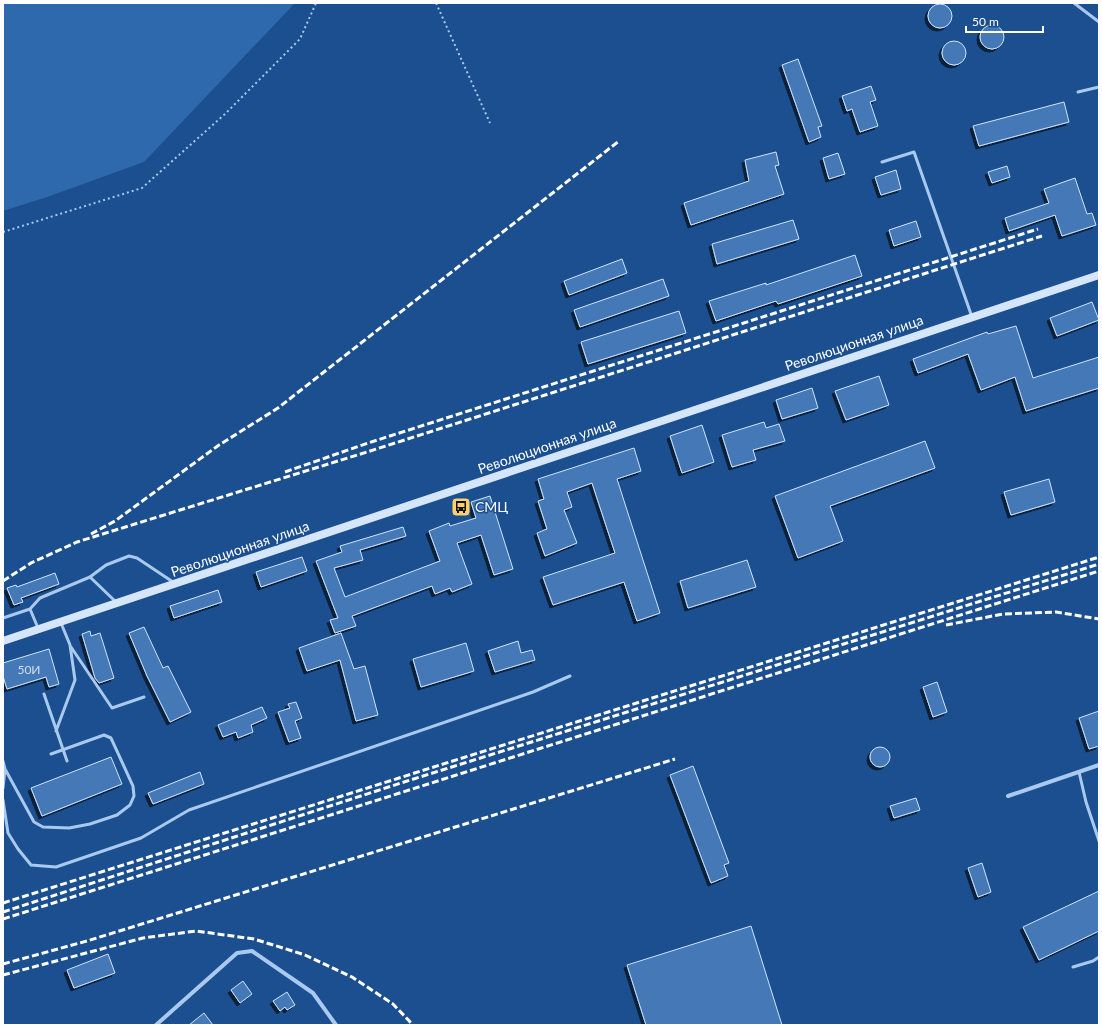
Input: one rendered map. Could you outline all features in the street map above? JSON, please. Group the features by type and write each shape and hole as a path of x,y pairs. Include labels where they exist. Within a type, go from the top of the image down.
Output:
{"main road":[{"name":"Революционная улица","path":"3,641 1099,275"}],"street":[{"path":"1008,796 1099,765"},
{"path":"156,1025 237,952 252,951 313,994 336,1025"}],"lane":[{"path":"1074,3 1099,22"},
{"path":"1078,92 1099,86"},
{"path":"882,162 914,152 972,317"},
{"path":"3,618 30,609 40,598 90,577 106,565 129,556 137,558 176,584"},
{"path":"90,577 118,603"},
{"path":"30,609 39,630"},
{"path":"60,622 70,645 112,708 144,697"},
{"path":"56,732 75,680 70,645"},
{"path":"3,800 8,833 18,849 31,865 56,866 141,838 189,810 533,692 570,676"},
{"path":"44,694 67,761"},
{"path":"3,761 5,769 34,822 43,827 69,828 90,824 117,815 130,805 134,796 133,786 111,738 104,734 52,754"},
{"path":"3,788 5,769"},
{"path":"1079,772 1086,802 1099,841"},
{"path":"1073,967 1093,961 1099,957"}],"path":[{"path":"3,232 142,188 225,114 300,39 316,3"},
{"path":"436,3 490,123"}],"shaded area":[{"path":"3,3 295,3 144,162 47,197 3,211"}],"building":[{"path":"940,4 949,7 952,16 949,25 940,28 931,25 928,16 931,7"},
{"path":"992,25 1001,28 1004,37 1001,46 992,49 983,46 980,37 983,28"},
{"path":"954,41 963,44 966,53 963,62 954,65 945,62 942,53 945,44"},
{"path":"798,59 822,126 818,127 821,137 809,142 782,65"},
{"path":"871,86 876,100 870,102 878,126 860,132 852,109 847,111 842,96"},
{"path":"1064,102 1069,122 979,146 973,126"},
{"path":"776,152 779,165 775,166 784,194 691,225 684,203 749,181 745,160"},
{"path":"838,153 845,174 829,179 823,158"},
{"path":"1007,166 1010,177 992,183 988,172"},
{"path":"896,170 901,189 881,195 875,177"},
{"path":"1075,178 1087,214 1092,213 1096,225 1062,236 1055,215 1009,231 1005,218 1049,203 1044,189"},
{"path":"793,220 799,239 717,264 712,244"},
{"path":"916,221 921,237 894,246 889,230"},
{"path":"855,255 862,276 778,304 776,301 716,321 709,301 766,283 766,285"},
{"path":"622,259 627,273 569,295 564,281"},
{"path":"663,279 669,296 580,327 574,310"},
{"path":"1092,302 1099,320 1057,336 1050,318"},
{"path":"679,311 686,333 588,364 581,342"},
{"path":"1016,326 1033,378 1099,357 1099,388 1026,411 1015,377 981,390 968,354 918,373 913,359 987,332 988,334"},
{"path":"879,376 889,405 846,420 835,391"},
{"path":"812,388 818,408 782,419 776,400"},
{"path":"764,422 766,428 779,424 785,441 753,450 756,460 732,467 722,435"},
{"path":"702,425 714,462 682,473 670,436"},
{"path":"925,441 935,468 830,506 843,541 798,558 775,496"},
{"path":"634,448 641,471 617,479 660,613 637,621 624,582 553,605 543,577 615,553 592,483 567,492 572,507 564,510 577,543 545,556 537,533 547,529 538,501 544,499 538,479"},
{"path":"1049,479 1055,502 1011,515 1004,492"},
{"path":"490,496 513,569 494,575 481,535 457,543 472,584 452,592 450,588 435,594 432,586 352,616 356,626 335,633 330,620 338,618 316,561 342,552 340,546 403,527 406,536 360,550 363,560 334,568 345,597 440,561 429,531 449,523 450,526 476,518 471,502"},
{"path":"302,557 307,571 261,587 256,572"},
{"path":"747,560 756,587 688,608 680,581"},
{"path":"55,573 59,584 21,598 23,602 14,605 7,588 16,585 17,587"},
{"path":"218,590 222,602 174,618 170,606"},
{"path":"144,627 163,668 168,666 191,712 170,722 147,676 129,633"},
{"path":"90,631 91,636 100,633 114,678 99,683 95,678 82,634"},
{"path":"341,633 354,669 365,666 378,715 356,721 340,660 307,671 299,648"},
{"path":"518,641 521,653 532,650 535,660 495,672 488,651"},
{"path":"466,643 474,671 421,687 413,659"},
{"path":"49,649 59,684 49,687 46,677 7,689 3,676 3,663"},
{"path":"937,682 947,712 933,717 923,687"},
{"path":"296,702 302,718 295,721 301,738 289,742 278,712 290,708 288,704"},
{"path":"262,707 267,718 251,725 253,732 238,738 236,732 223,737 218,725"},
{"path":"1099,711 1099,746 1089,749 1079,718"},
{"path":"880,747 887,750 890,757 887,764 880,767 873,764 870,757 873,750"},
{"path":"111,757 122,784 42,816 31,788"},
{"path":"693,766 729,863 724,865 728,876 711,883 670,775"},
{"path":"200,772 204,784 153,804 148,793"},
{"path":"916,798 920,810 894,818 890,806"},
{"path":"982,863 991,892 978,897 968,868"},
{"path":"1099,891 1099,931 1039,960 1023,927"},
{"path":"751,926 782,1025 646,1025 627,965"},
{"path":"108,954 115,973 74,988 67,970"},
{"path":"243,981 252,994 240,1003 231,990"},
{"path":"287,992 295,1005 287,1010 285,1007 280,1011 273,1001"},
{"path":"204,1013 213,1025 189,1025"}],"railway":[{"path":"91,534 115,521 219,445 278,408 619,141"},
{"path":"285,472 368,443 1038,229"},
{"path":"3,581 31,563 77,542 367,452 1042,236"},
{"path":"3,903 1099,557"},
{"path":"3,912 404,782 1099,564"},
{"path":"3,919 1099,571"},
{"path":"946,625 1003,614 1056,612 1099,619"},
{"path":"3,964 87,941 675,759"},
{"path":"3,975 143,938 196,931 254,939 305,955 352,977 393,1004 413,1025"}],"place":[{"name":"СМЦ","path":"461,507"}]}
